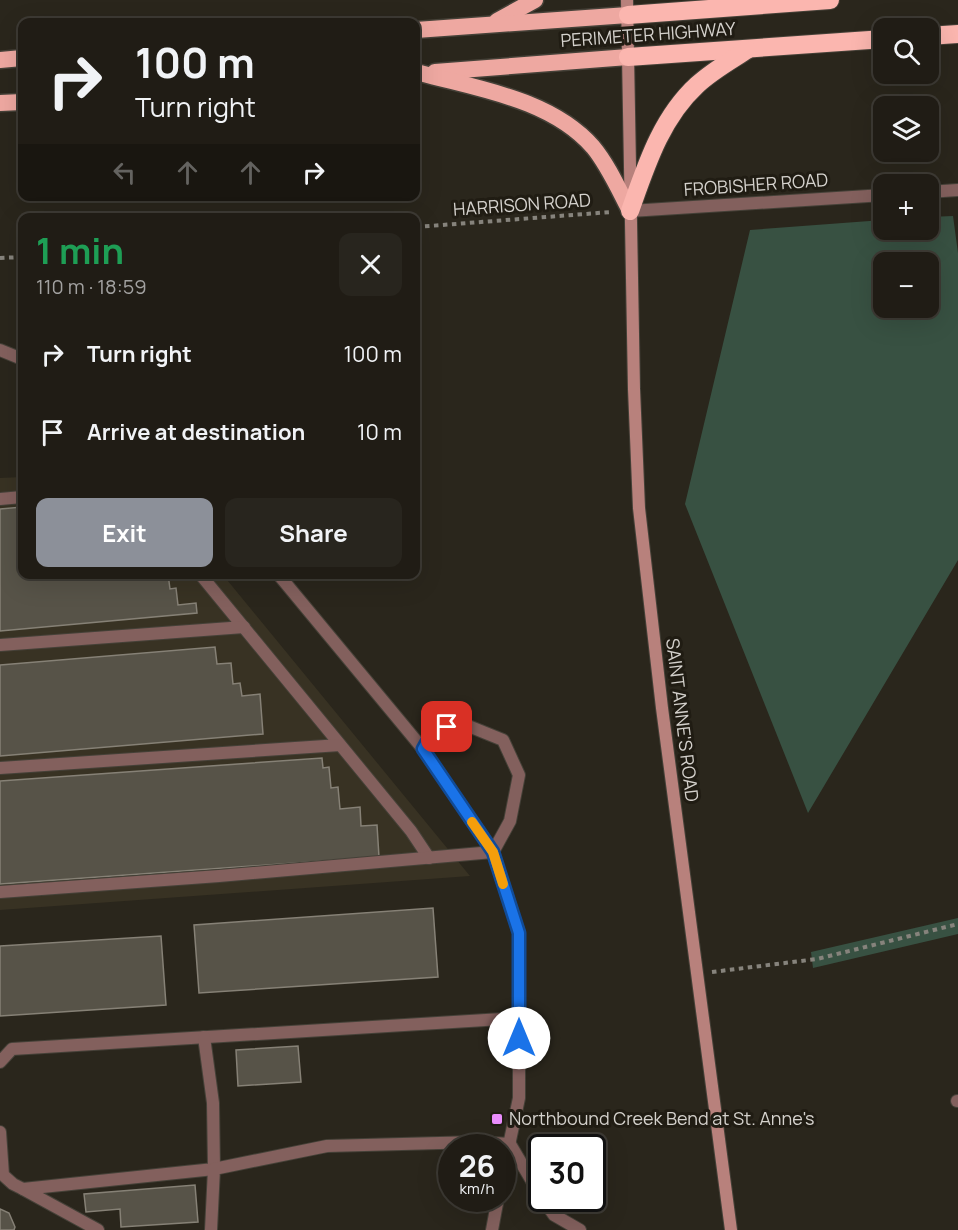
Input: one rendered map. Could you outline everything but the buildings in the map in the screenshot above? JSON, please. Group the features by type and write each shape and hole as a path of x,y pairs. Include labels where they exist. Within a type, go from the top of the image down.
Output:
{"highway":[{"path":"492,24 535,0"},
{"name":"PERIMETER HIGHWAY","path":"420,30 492,24 628,7 830,0"},
{"path":"939,35 958,34"},
{"name":"PERIMETER HIGHWAY","path":"420,73 873,40"},
{"path":"630,211 651,151 676,110 697,84 748,49"},
{"path":"0,60 18,58"},
{"path":"420,74 515,99 538,108 570,126 595,149 630,211"},
{"path":"0,103 18,102"}],"main road":[{"name":"SAINT ANNE'S ROAD","path":"628,7 634,388 640,518 662,708 731,1230"}],"street":[{"path":"939,191 958,190"},
{"name":"FROBISHER ROAD","path":"630,211 873,196"},
{"path":"0,350 18,357"},
{"path":"0,499 18,497"},
{"path":"204,579 411,831 429,858"},
{"path":"282,579 423,749 493,852 519,933 519,1098 512,1134"},
{"path":"0,645 244,627"},
{"path":"423,749 433,731 461,723 503,740 519,775 510,821 493,852"},
{"path":"0,768 340,745"},
{"path":"0,892 493,852"},
{"path":"0,1062 12,1049 519,1018"},
{"path":"204,1037 213,1103 214,1169 211,1230"},
{"path":"0,1132 3,1175 13,1184 98,1230"},
{"path":"23,1189 214,1169 327,1146 438,1143"},
{"path":"516,1154 528,1174"},
{"path":"492,1230 495,1212"},
{"path":"552,1212 580,1230"}],"path":[{"name":"HARRISON ROAD","path":"420,227 630,211"},
{"path":"0,258 18,256"},
{"path":"696,974 817,959 958,924"}],"shaded area":[{"path":"18,477 18,579 226,579 470,876 0,910 0,478"}],"green space":[{"path":"953,216 958,253 958,560 808,813 685,504 750,230 873,221 873,240 939,240 939,217"},
{"path":"958,918 958,934 813,968 811,952"}],"slow traffic":[{"path":"472,822 493,852 503,884"}],"place":[{"name":"Northbound Creek Bend at St. Anne's","path":"497,1119"}],"route":[{"path":"447,727 433,731 423,749 493,852 519,933 519,1038"}]}
